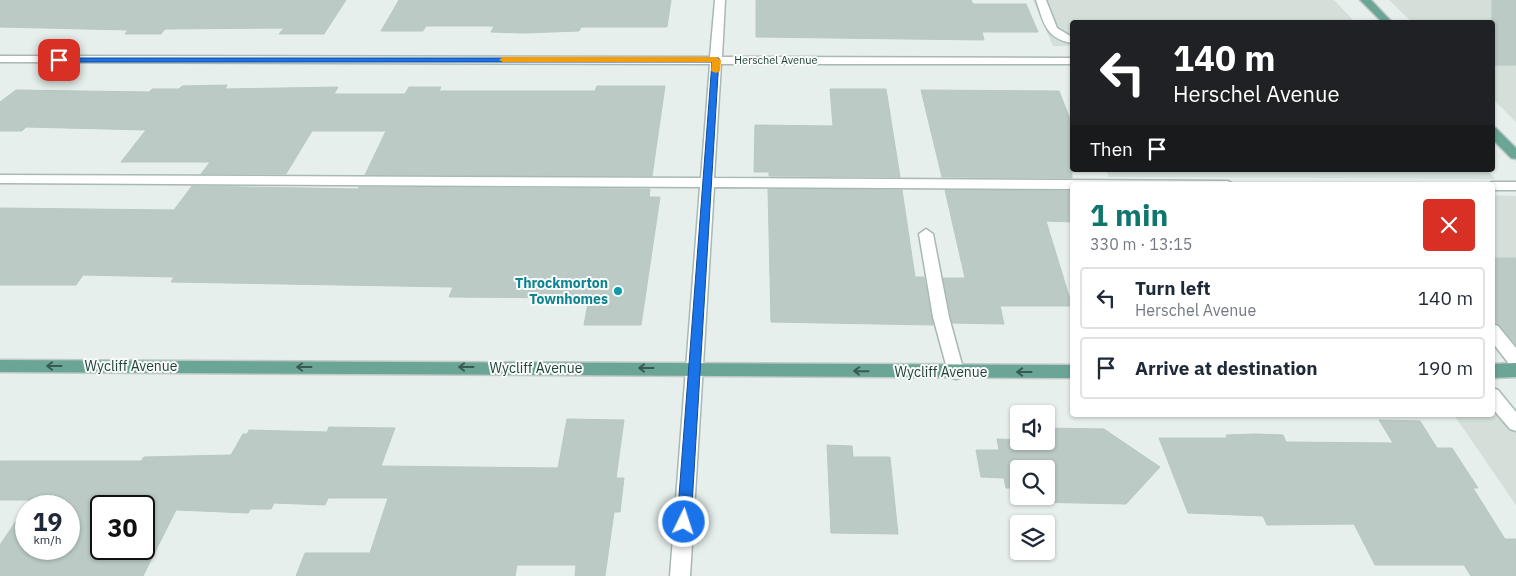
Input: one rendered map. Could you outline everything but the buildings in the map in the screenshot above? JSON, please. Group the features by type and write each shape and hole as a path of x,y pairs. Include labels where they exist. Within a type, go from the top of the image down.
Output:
{"main road":[{"path":"1366,0 1385,20"},
{"path":"1495,134 1516,155"},
{"name":"Wycliff Avenue","path":"0,366 695,368 1070,372"},
{"path":"1495,370 1516,370"}],"street":[{"path":"680,576 720,0"},
{"path":"1041,0 1052,30 1070,39"},
{"name":"Herschel Avenue","path":"0,60 1070,61"},
{"path":"0,179 1070,185"},
{"path":"1495,186 1516,186"},
{"path":"926,234 941,317 956,372"},
{"path":"1495,334 1516,360"},
{"path":"1495,399 1516,424"}],"shaded area":[{"path":"1033,0 1334,0 1353,20 1070,20 1070,46 1053,46"},
{"path":"1389,0 1516,0 1516,122 1495,101 1495,20 1410,20"},
{"path":"1107,172 1489,172 1495,179 1109,177"},
{"path":"1495,195 1516,196 1516,337 1495,336"},
{"path":"1495,409 1516,409 1516,505 1455,417 1495,417"}],"slow traffic":[{"path":"503,60 716,60 716,71"}],"place":[{"name":"Throckmorton Townhomes","path":"618,291"}],"route":[{"path":"59,60 716,60 684,522"}]}
